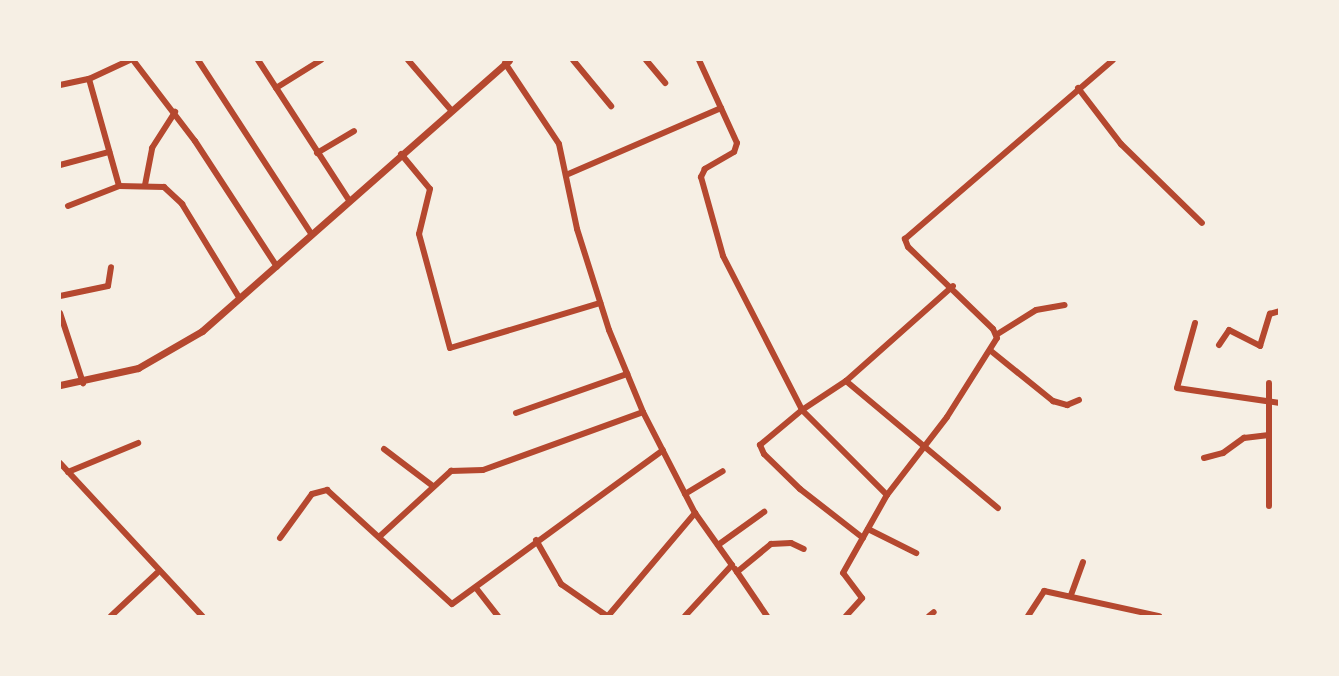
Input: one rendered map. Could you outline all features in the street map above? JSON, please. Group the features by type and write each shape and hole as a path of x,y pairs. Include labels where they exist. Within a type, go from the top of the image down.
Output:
{"street":[{"path":"60,85 89,79 131,60 175,112 276,267"},
{"path":"198,60 312,235"},
{"path":"258,60 349,200"},
{"path":"276,88 321,60"},
{"path":"408,60 451,110"},
{"path":"573,60 611,106"},
{"path":"646,60 665,83"},
{"path":"699,60 737,146 705,169 703,183 723,256 802,410 887,495"},
{"path":"996,335 953,286 908,247 908,236 1113,60"},
{"path":"60,385 83,383 138,368 169,353 240,299 507,61 559,145 600,303 643,412 695,513 767,617"},
{"path":"89,79 118,186"},
{"path":"1078,89 1121,144 1202,223"},
{"path":"566,175 721,108"},
{"path":"145,185 152,148 175,112"},
{"path":"317,153 354,131"},
{"path":"60,165 109,152"},
{"path":"401,154 430,189 419,234 450,348 600,303"},
{"path":"68,206 118,186 164,187 182,204 240,299"},
{"path":"60,296 107,286 111,267"},
{"path":"863,538 828,514 761,450 763,442 802,410 846,381 953,286"},
{"path":"846,617 862,598 843,573 887,495 923,449 991,351 996,335 1037,310 1065,305"},
{"path":"1220,345 1229,330 1260,346 1267,320 1279,310"},
{"path":"60,313 83,383"},
{"path":"1195,323 1177,388 1279,403"},
{"path":"991,351 1053,401 1067,405 1079,400"},
{"path":"516,413 627,374"},
{"path":"846,381 923,449 998,508"},
{"path":"1269,383 1269,506"},
{"path":"379,537 451,471 484,470 643,412"},
{"path":"1204,458 1223,453 1244,438 1269,435"},
{"path":"68,472 138,443"},
{"path":"384,449 433,486"},
{"path":"280,538 312,494 323,489 346,503 448,604 476,588 536,540 663,450"},
{"path":"60,463 157,573 202,617"},
{"path":"685,494 723,471"},
{"path":"718,545 764,512"},
{"path":"536,540 561,584 607,617 695,513"},
{"path":"868,528 916,553"},
{"path":"685,617 690,609 735,568 771,544 791,543 804,549"},
{"path":"1071,595 1083,562"},
{"path":"111,617 157,573"},
{"path":"476,588 498,617"},
{"path":"1028,617 1040,593 1071,595 1159,617"},
{"path":"690,609 695,617"}]}
